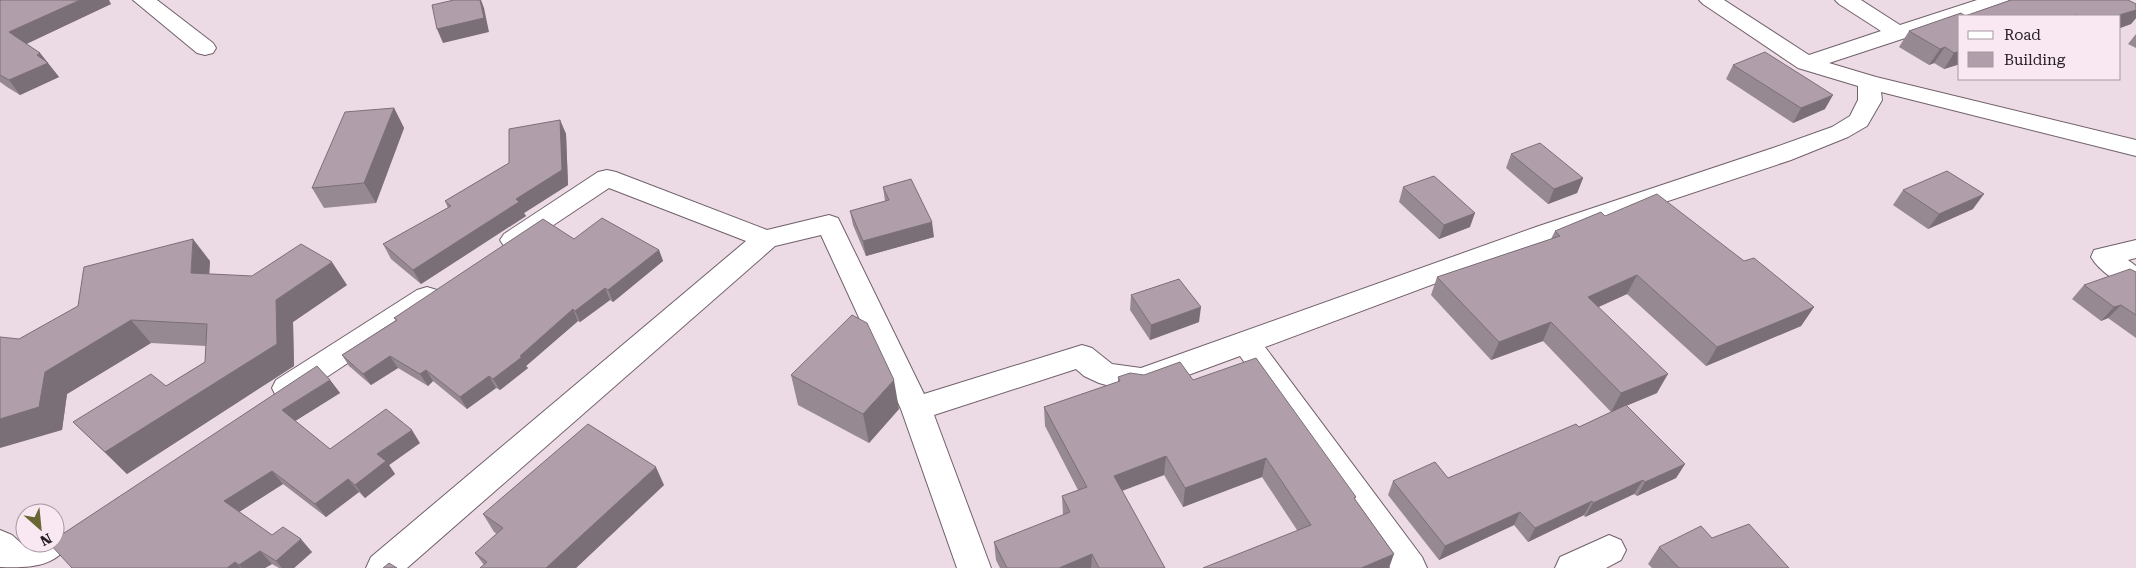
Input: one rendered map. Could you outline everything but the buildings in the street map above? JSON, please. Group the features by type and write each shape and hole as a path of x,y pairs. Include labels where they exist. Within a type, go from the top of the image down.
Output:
{"street":[{"path":"144,0 205,48"},
{"path":"1710,0 1806,64 1869,82 2136,148"},
{"path":"1846,0 1898,33"},
{"path":"1806,64 1995,0"},
{"path":"916,409 1082,356 1087,363 1112,377 1142,380 1545,233 1782,154 1840,132 1859,121 1870,100 1869,82"},
{"path":"492,254 607,178 766,239"},
{"path":"383,568 766,239 829,224 916,409 974,568"},
{"path":"2136,249 2104,257 2136,280"},
{"path":"269,400 451,281"},
{"path":"1246,343 1410,568"},
{"path":"1572,568 1609,550"},
{"path":"14,559 27,553"}]}
